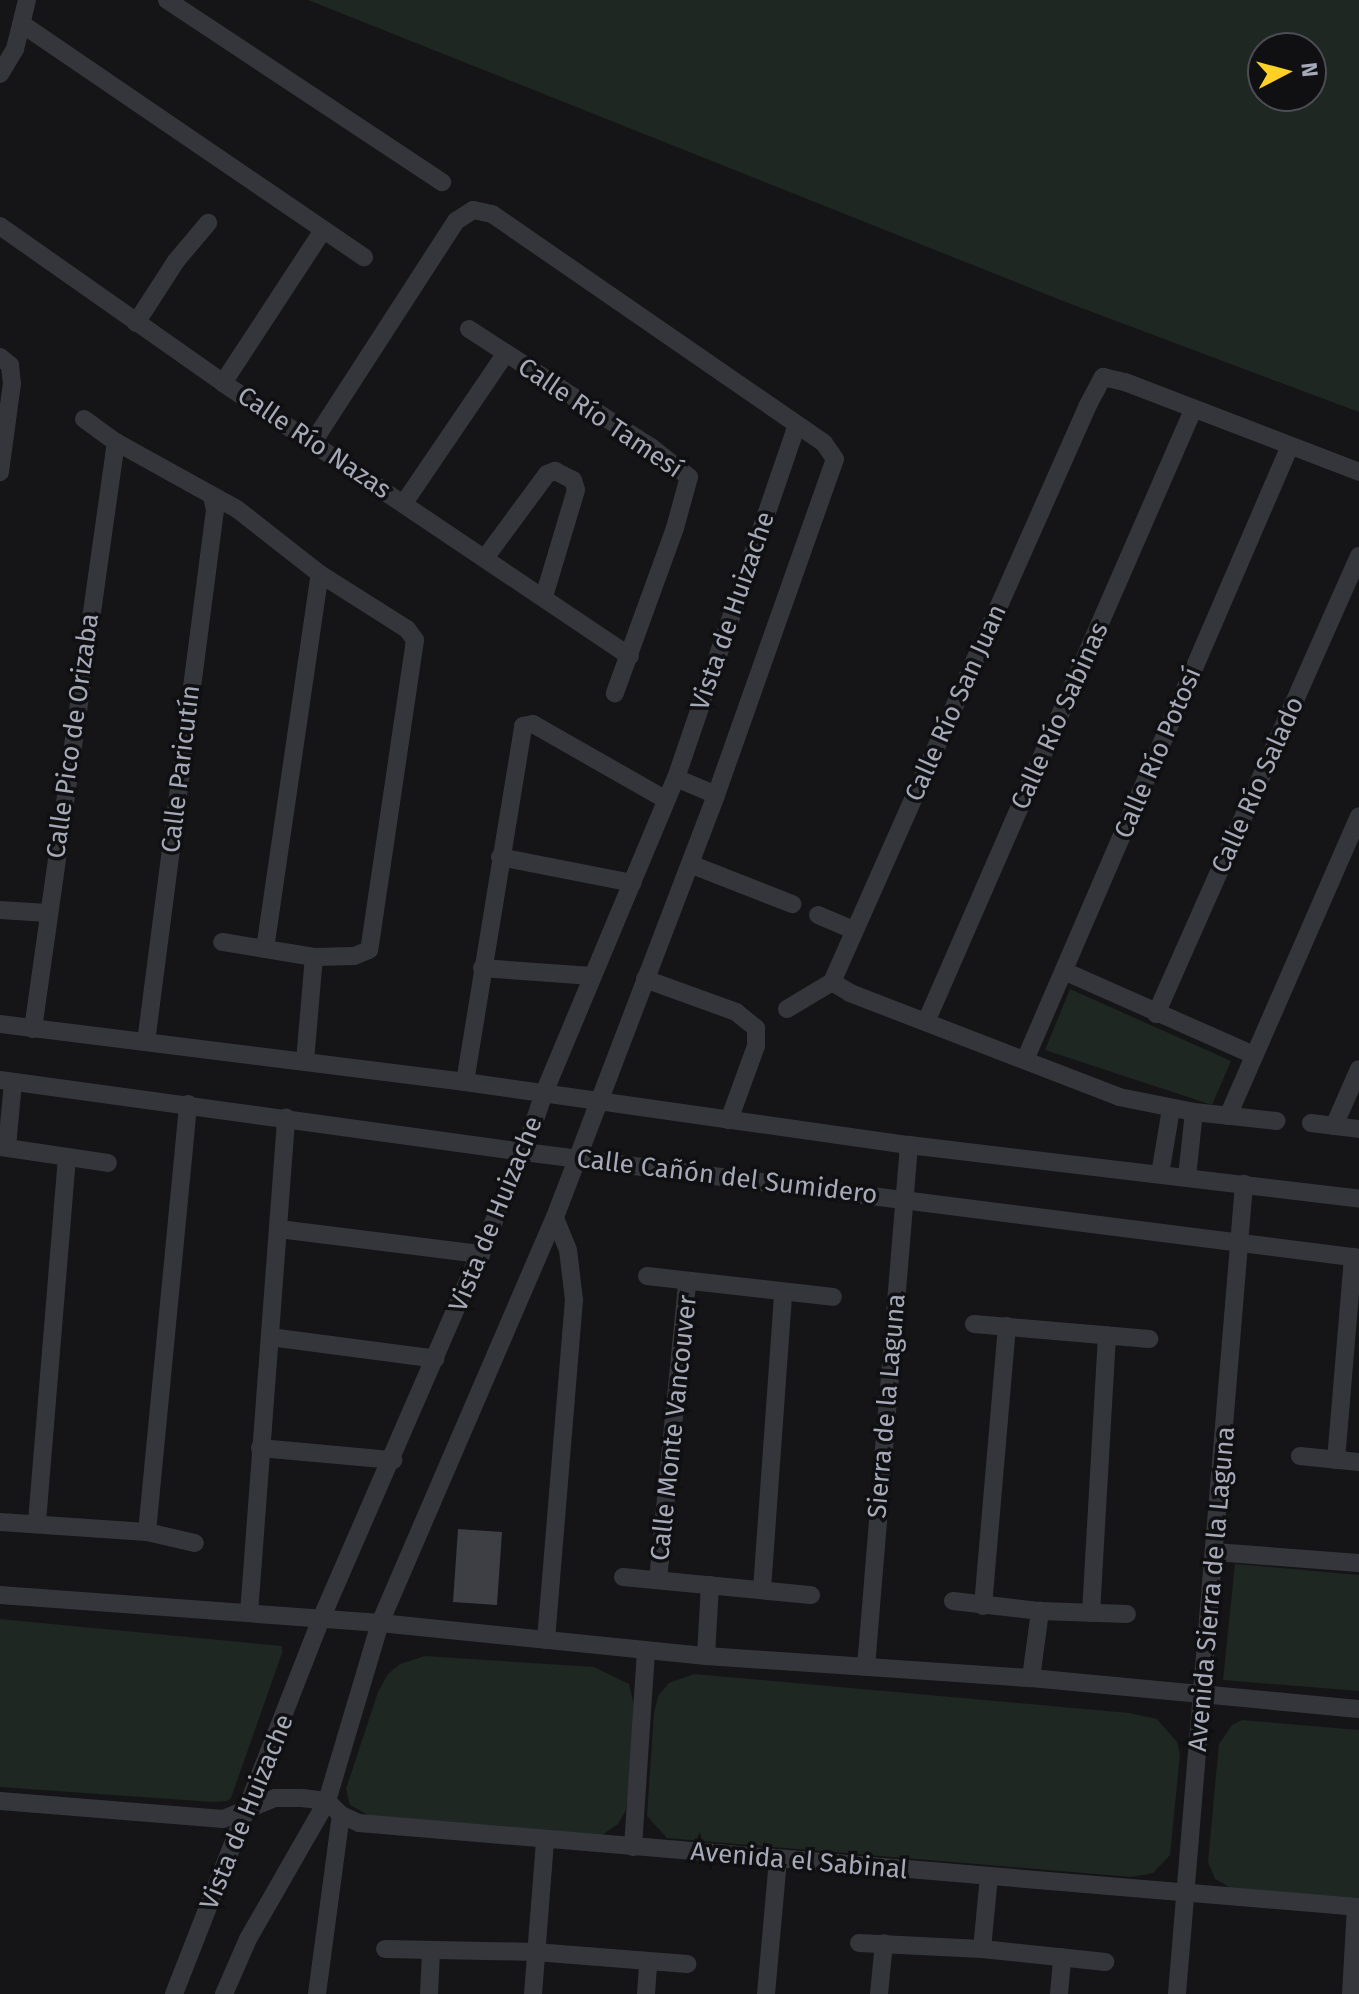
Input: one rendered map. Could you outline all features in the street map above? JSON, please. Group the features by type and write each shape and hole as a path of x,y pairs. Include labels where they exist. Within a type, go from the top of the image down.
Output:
{"street":[{"path":"0,74 15,49 27,0"},
{"path":"167,0 442,182"},
{"path":"22,24 364,257"},
{"path":"313,442 456,221 473,210 492,214 797,425"},
{"path":"136,323 176,261 208,223"},
{"name":"Calle Río Nazas","path":"0,226 223,383 630,656"},
{"path":"223,383 323,230"},
{"path":"469,329 506,353"},
{"name":"Calle Río Tamesí","path":"404,503 506,353 651,447 689,477 630,656"},
{"path":"0,472 12,383 3,358"},
{"name":"Calle Río San Juan","path":"832,982 1103,377 1115,378 1193,410"},
{"path":"1193,410 1359,472"},
{"name":"Calle Río Sabinas","path":"926,1022 1193,410"},
{"path":"84,419 116,442 237,509 320,574 412,634 416,646 369,950 354,956 314,957 222,942"},
{"name":"Vista de Huizache","path":"174,1994 249,1810 321,1619 481,1254 524,1152 544,1093 676,778 797,425 830,447 835,459 716,795 555,1217 380,1623 327,1801 248,1939 224,1994"},
{"name":"Calle Pico de Orizaba","path":"33,1029 116,442"},
{"name":"Calle Río Potosí","path":"1025,1060 1290,446"},
{"path":"485,558 547,474 555,471 573,480 576,490 544,597"},
{"name":"Calle Paricutín","path":"146,1042 215,510 212,497"},
{"name":"Calle Río Salado","path":"1156,1014 1359,556"},
{"path":"265,949 320,574"},
{"path":"615,693 630,656"},
{"path":"465,1082 523,726 533,724 666,800"},
{"path":"676,778 716,795"},
{"path":"1228,1116 1359,816"},
{"path":"500,857 632,883"},
{"path":"690,864 792,904"},
{"path":"0,910 47,913"},
{"path":"818,915 853,930"},
{"path":"305,1061 314,957"},
{"path":"482,968 592,976"},
{"path":"1064,971 1254,1055"},
{"path":"645,979 749,1019 757,1035 729,1120"},
{"path":"787,1009 832,982 850,993 1119,1097 1171,1109 1277,1121"},
{"name":"Calle Cañón del Sumidero","path":"0,1024 465,1082 909,1145 1359,1199"},
{"path":"1334,1126 1359,1069"},
{"path":"7,1081 4,1147 108,1163"},
{"name":"Calle Cañón del Sumidero","path":"7,1081 524,1152 1356,1257"},
{"path":"147,1532 188,1104"},
{"path":"1160,1174 1171,1109"},
{"path":"1187,1177 1194,1112"},
{"path":"249,1613 286,1117"},
{"path":"1311,1123 1359,1129"},
{"name":"Sierra de la Laguna","path":"866,1667 909,1145"},
{"path":"37,1522 67,1159"},
{"name":"Avenida Sierra de la Laguna","path":"1177,1994 1244,1184"},
{"path":"546,1640 574,1300 568,1250 555,1217"},
{"path":"279,1229 481,1254"},
{"path":"1336,1460 1356,1257"},
{"path":"647,1276 687,1283"},
{"name":"Calle Monte Vancouver","path":"658,1580 687,1283 833,1297"},
{"path":"762,1589 783,1294"},
{"path":"974,1324 1149,1339"},
{"path":"983,1606 1007,1326"},
{"path":"1091,1613 1107,1335"},
{"path":"270,1337 436,1359"},
{"path":"260,1448 393,1460"},
{"path":"1300,1456 1359,1462"},
{"path":"0,1522 37,1522 147,1532 195,1543"},
{"path":"1215,1552 1359,1563"},
{"path":"623,1577 811,1595"},
{"path":"706,1656 710,1585"},
{"path":"0,1595 380,1623 706,1656 1031,1678 1359,1709"},
{"path":"953,1601 1040,1611 1127,1614"},
{"path":"1031,1678 1040,1611"},
{"path":"633,1847 646,1650"},
{"path":"0,1801 223,1819 275,1798 327,1801 341,1815 317,1994"},
{"name":"Avenida el Sabinal","path":"341,1815 359,1823 545,1840 1358,1907"},
{"path":"533,1994 545,1840"},
{"path":"766,1994 778,1859"},
{"path":"982,1949 989,1876"},
{"path":"1351,1994 1358,1907"},
{"path":"859,1943 982,1949 1105,1962"},
{"path":"879,1994 884,1943"},
{"path":"385,1949 535,1952 648,1964 688,1964"},
{"path":"429,1994 431,1952"},
{"path":"1059,1994 1062,1957"},
{"path":"646,1994 648,1964"}],"shaded area":[{"path":"308,0 1359,0 1359,412 1063,301"},
{"path":"1070,989 1231,1061 1212,1105 1045,1050"},
{"path":"1235,1564 1359,1575 1359,1691 1223,1680"},
{"path":"0,1619 282,1646 231,1798 212,1802 0,1787"},
{"path":"425,1656 594,1667 629,1684 634,1705 628,1792 626,1810 618,1824 599,1837 368,1815 350,1805 346,1789 378,1692 388,1674 400,1664"},
{"path":"694,1674 1129,1713 1157,1719 1177,1742 1180,1754 1170,1855 1153,1873 1131,1877 667,1838 647,1816 654,1713 658,1696 669,1683"},
{"path":"1242,1720 1359,1730 1359,1898 1231,1888 1215,1879 1208,1862 1219,1744 1232,1725"}],"building":[{"path":"458,1529 502,1532 497,1605 453,1602"}]}
